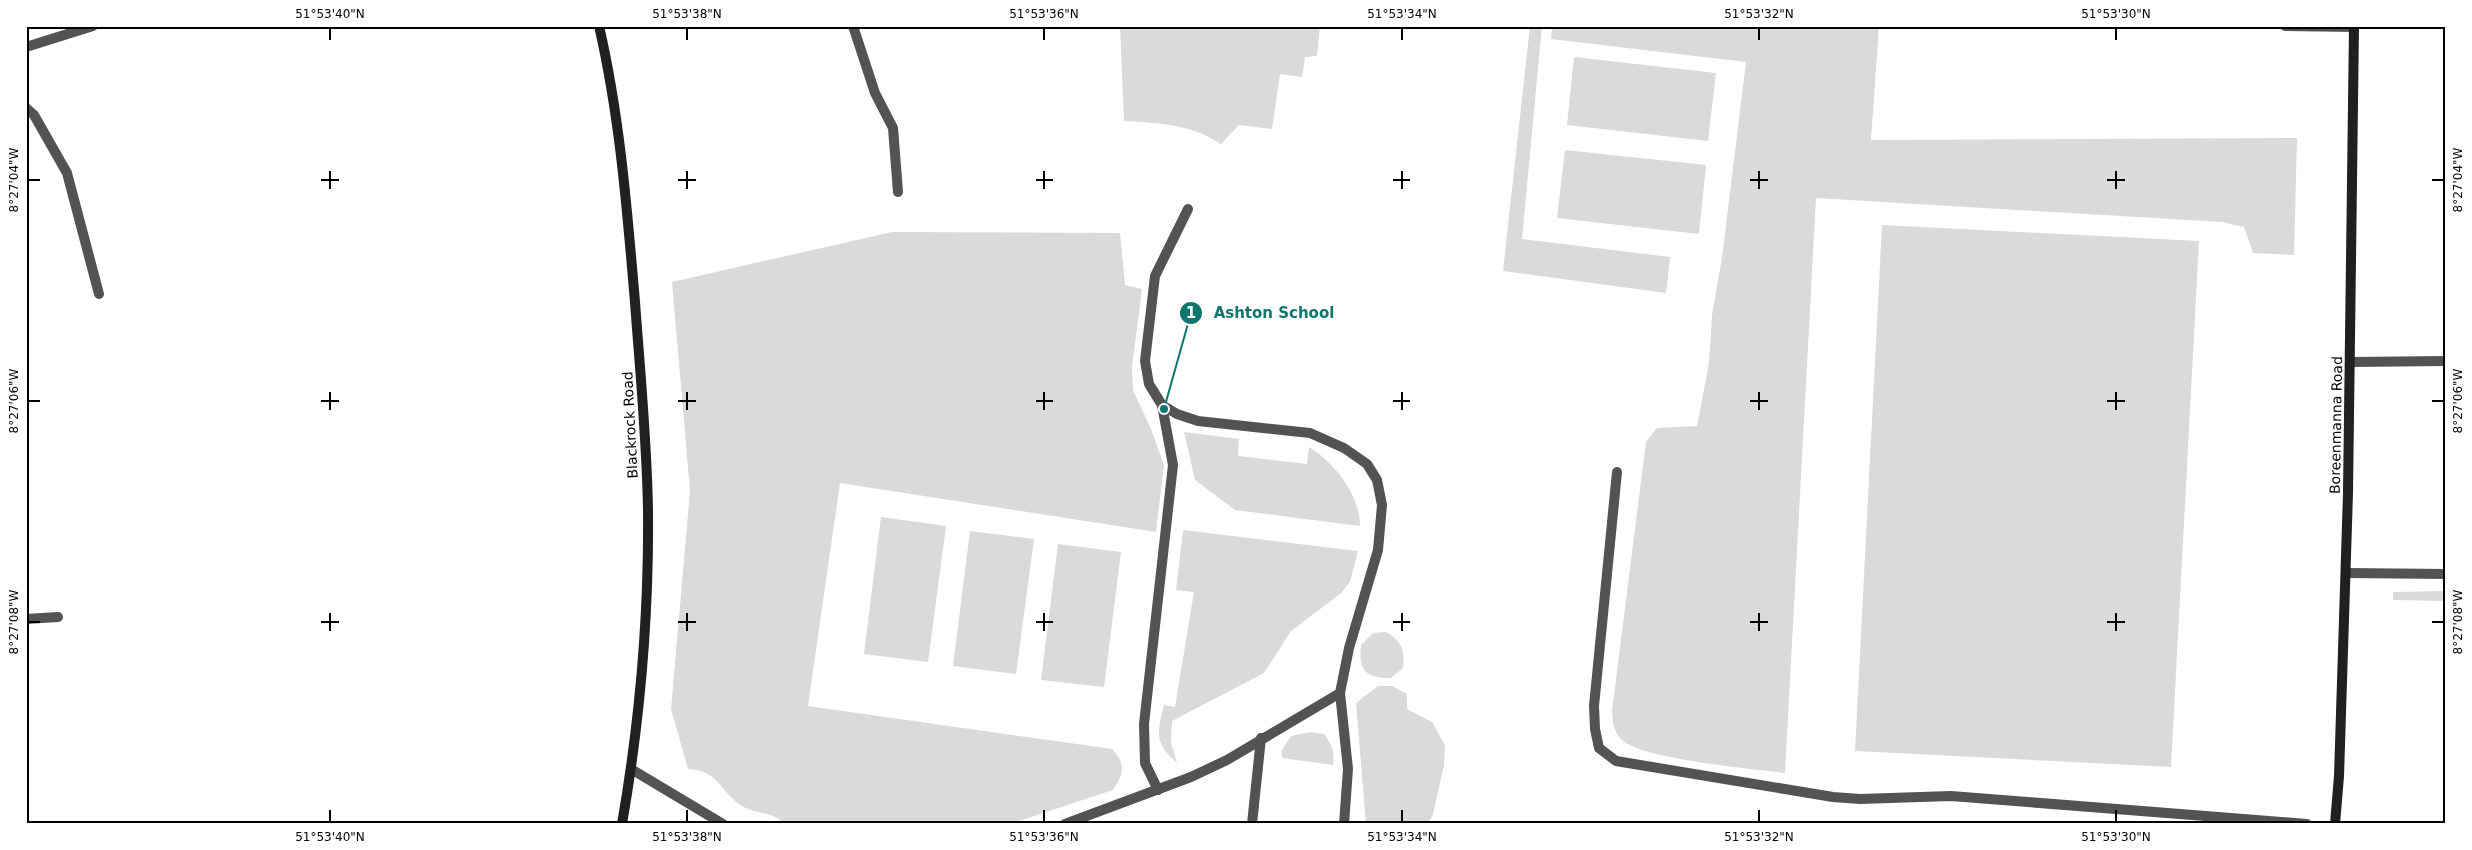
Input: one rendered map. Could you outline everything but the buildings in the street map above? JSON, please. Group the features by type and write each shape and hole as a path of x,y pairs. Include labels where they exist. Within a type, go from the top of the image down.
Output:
{"street":[{"path":"26,47 93,26"},
{"name":"Blackrock Road","path":"598,26 608,66 622,156 645,427 648,512 642,679 622,824"},
{"path":"853,26 875,93 893,128 898,192"},
{"path":"2285,26 2354,27"},
{"name":"Boreenmanna Road","path":"2335,824 2346,573 2351,362 2354,27"},
{"path":"26,108 34,115 67,173 99,294"},
{"path":"1158,790 1145,763 1144,724 1172,465 1162,405 1149,384 1145,361 1154,276 1188,209"},
{"path":"2351,362 2446,360"},
{"path":"1162,405 1177,414 1198,420 1310,433 1344,448 1367,464 1377,480 1382,505 1378,550 1349,648 1340,694 1348,769 1344,824"},
{"path":"1617,472 1594,706 1595,729 1599,748 1616,761 1842,798 1951,796 2306,824"},
{"path":"2346,573 2446,574"},
{"path":"26,619 58,617"},
{"path":"1064,824 1158,790 1226,760 1261,738 1340,694"},
{"path":"1252,824 1261,738"},
{"path":"631,769 723,824"}],"shaded area":[{"path":"1120,26 1320,26 1317,56 1305,57 1302,77 1280,74 1272,129 1239,125 1221,144 1186,128 1124,121"},
{"path":"1530,26 1542,26 1522,239 1670,257 1666,293 1503,271"},
{"path":"1552,26 1879,26 1871,140 2297,138 2294,255 2253,253 2244,227 2222,222 1816,198 1785,773 1698,762 1650,752 1632,746 1621,739 1616,732 1612,711 1646,442 1657,428 1697,426 1709,363 1712,315 1722,258 1746,62 1551,39"},
{"path":"1574,57 1716,73 1708,141 1567,125"},
{"path":"1565,150 1706,165 1699,234 1557,218"},
{"path":"1882,225 2199,241 2171,767 1855,751"},
{"path":"892,232 1120,233 1125,285 1142,289 1132,367 1133,390 1151,429 1164,465 1156,532 840,483 808,706 1112,749 1117,754 1122,769 1113,790 1010,824 785,824 769,815 747,809 735,800 713,777 698,770 688,769 671,709 690,491 672,282"},
{"path":"1184,432 1239,439 1238,456 1307,464 1309,447 1328,462 1344,481 1356,503 1360,526 1235,510 1195,480"},
{"path":"881,517 946,526 928,662 864,654"},
{"path":"1183,530 1358,551 1350,582 1340,594 1291,631 1264,673 1172,721 1171,743 1177,763 1164,749 1159,737 1159,731 1164,705 1175,707 1194,592 1176,590"},
{"path":"970,531 1034,539 1016,674 953,666"},
{"path":"1058,544 1121,552 1104,687 1041,680"},
{"path":"2446,591 2446,601 2393,600 2393,592"},
{"path":"1386,632 1396,639 1403,652 1403,668 1391,678 1382,678 1365,671 1360,654 1361,645 1373,633"},
{"path":"1378,686 1392,686 1407,694 1407,709 1432,722 1445,745 1444,765 1433,814 1428,824 1366,824 1356,703"},
{"path":"1311,732 1324,734 1327,738 1334,756 1333,765 1282,758 1282,750 1291,736"}],"place":[{"name":"Ashton School","path":"1164,409"}]}
